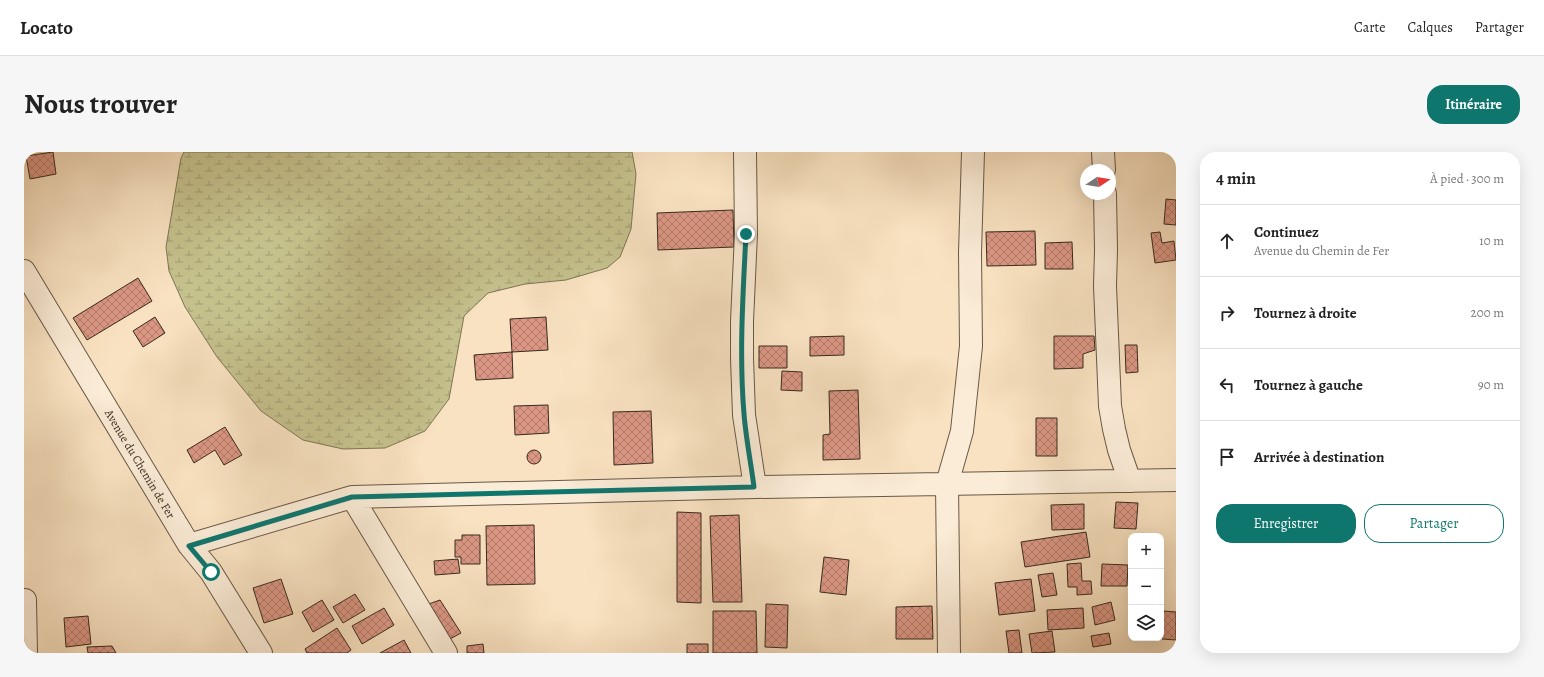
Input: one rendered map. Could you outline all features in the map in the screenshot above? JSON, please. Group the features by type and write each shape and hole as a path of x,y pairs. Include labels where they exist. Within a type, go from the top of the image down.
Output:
{"street":[{"path":"745,152 746,234 742,358 744,415 754,487"},
{"path":"949,653 947,484 962,431 970,346 972,152"},
{"path":"1104,152 1104,164"},
{"path":"1105,200 1105,286 1110,406 1119,450 1128,476 1132,481"},
{"name":"Avenue du Chemin de Fer","path":"24,271 189,546 211,572 261,653"},
{"path":"189,546 352,497 754,487 1176,480"},
{"path":"352,497 446,653"},
{"path":"25,600 26,653"}],"green space":[{"path":"184,152 632,152 636,174 631,229 620,257 607,268 566,280 525,284 488,293 464,316 449,399 425,431 385,448 343,449 303,440 261,411 217,357 185,307 169,271 166,247 181,158"}],"building":[{"path":"53,152 56,174 30,179 26,156"},
{"path":"1166,199 1176,200 1176,225 1164,224"},
{"path":"733,210 734,247 658,250 657,213"},
{"path":"1035,231 1036,265 987,266 986,232"},
{"path":"1160,232 1162,243 1174,241 1176,260 1155,263 1151,233"},
{"path":"1072,242 1073,269 1045,269 1045,243"},
{"path":"138,278 152,301 87,340 73,318"},
{"path":"155,317 165,333 143,347 133,331"},
{"path":"546,317 548,350 512,352 510,319"},
{"path":"844,336 844,355 810,356 810,337"},
{"path":"1054,336 1094,336 1095,350 1083,354 1083,368 1054,369"},
{"path":"1125,345 1137,345 1138,372 1126,373"},
{"path":"759,346 787,346 787,368 759,368"},
{"path":"512,352 513,378 476,380 474,355"},
{"path":"782,371 802,372 802,391 781,390"},
{"path":"858,390 860,459 823,460 823,435 830,434 829,391"},
{"path":"548,405 549,433 515,435 514,406"},
{"path":"651,411 653,463 614,465 613,412"},
{"path":"1036,418 1057,418 1057,456 1036,456"},
{"path":"225,427 242,455 224,465 215,450 194,463 187,450"},
{"path":"531,450 537,450 541,454 541,460 537,464 531,464 527,460 527,454"},
{"path":"1116,502 1138,503 1136,529 1114,528"},
{"path":"1084,504 1084,529 1052,530 1051,505"},
{"path":"677,512 701,513 701,603 677,602"},
{"path":"739,515 742,602 713,602 710,516"},
{"path":"534,525 535,584 487,585 486,526"},
{"path":"1086,532 1090,557 1025,567 1021,542"},
{"path":"462,535 480,535 480,564 461,564 461,557 455,557 455,540 462,540"},
{"path":"824,557 849,560 846,595 820,592"},
{"path":"458,559 460,573 435,575 434,561"},
{"path":"1081,563 1082,581 1091,581 1092,594 1077,595 1077,587 1068,587 1067,564"},
{"path":"1102,564 1128,565 1127,586 1101,586"},
{"path":"1053,573 1057,595 1042,597 1038,575"},
{"path":"281,579 293,614 264,623 253,588"},
{"path":"1031,579 1035,611 999,615 995,583"},
{"path":"355,594 365,610 343,623 333,607"},
{"path":"322,600 334,620 313,632 302,612"},
{"path":"440,600 461,633 448,640 426,605"},
{"path":"1111,602 1115,620 1095,625 1092,607"},
{"path":"766,604 788,605 787,648 765,647"},
{"path":"932,606 933,639 896,639 896,607"},
{"path":"384,608 394,625 362,644 352,626"},
{"path":"1083,608 1084,628 1048,630 1047,610"},
{"path":"713,611 756,611 757,653 713,653"},
{"path":"1164,611 1176,612 1176,640 1164,639"},
{"path":"88,616 91,644 66,647 64,618"},
{"path":"337,628 351,650 347,653 307,653 305,649"},
{"path":"1019,630 1022,653 1009,653 1006,631"},
{"path":"1052,631 1055,652 1032,653 1029,634"},
{"path":"1109,633 1111,644 1093,647 1091,636"},
{"path":"404,640 411,653 380,653"},
{"path":"483,644 484,653 467,653 467,646"},
{"path":"687,644 708,644 708,653 687,653"},
{"path":"112,646 116,653 88,653 87,647"}],"route":[{"path":"211,572 189,546 352,497 754,487 744,415 742,358 746,234"}]}
